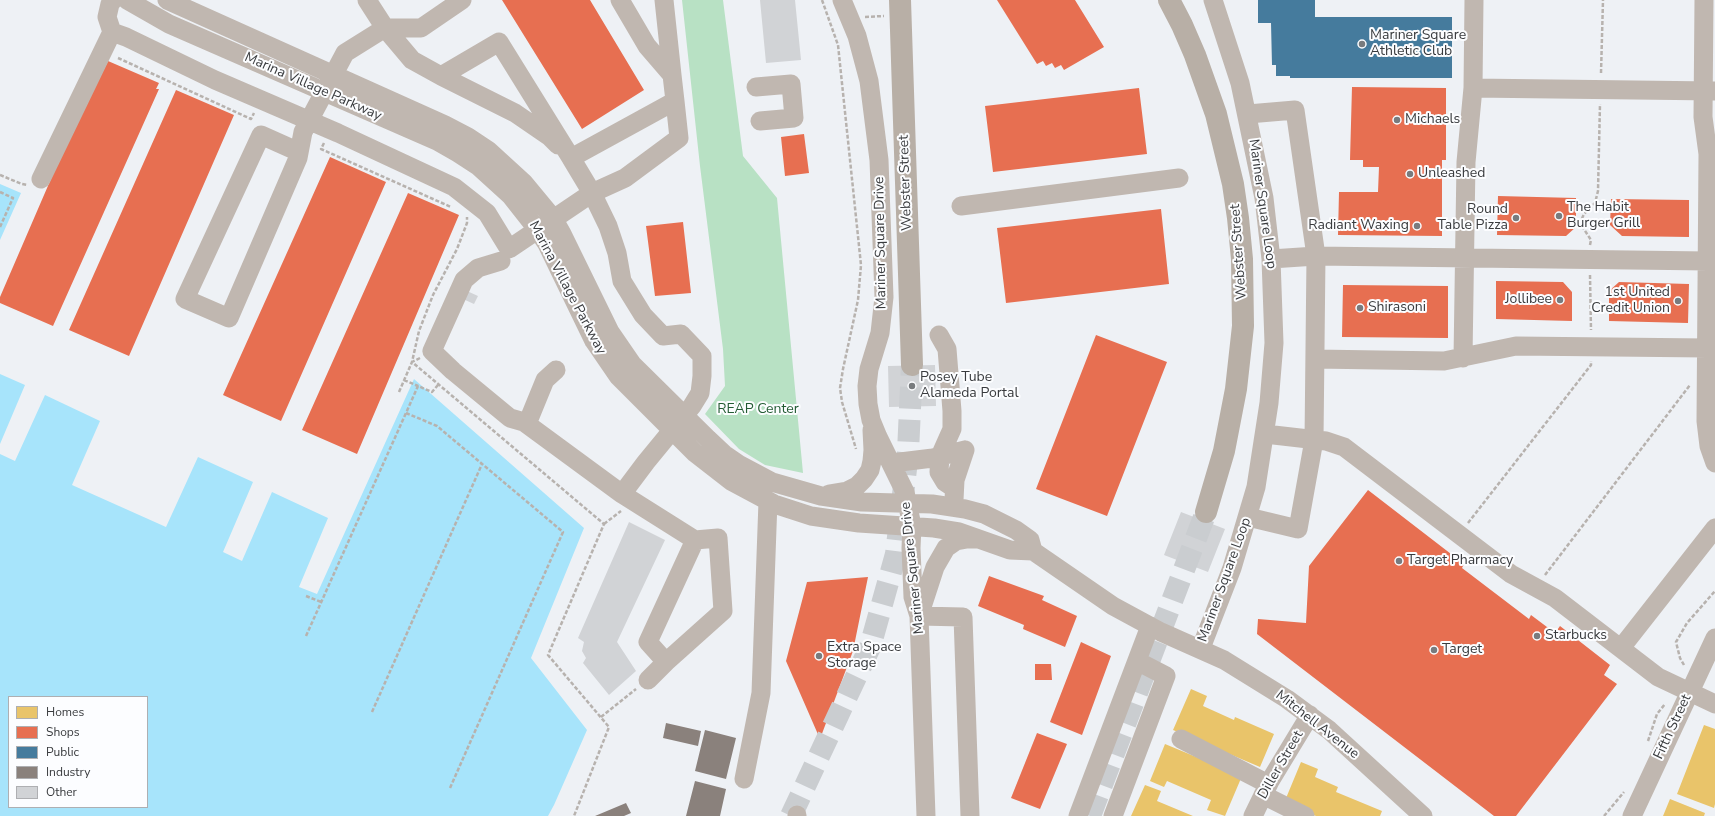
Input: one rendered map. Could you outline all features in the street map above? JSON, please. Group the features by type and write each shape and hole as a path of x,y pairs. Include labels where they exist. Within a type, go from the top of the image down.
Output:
{"main road":[{"name":"Webster Street","path":"1170,4 1206,84 1223,138 1236,202 1242,259 1243,326 1236,389 1224,451 1206,512"},
{"name":"Webster Street","path":"900,7 912,365"}],"street":[{"path":"38,182 112,32 107,17 110,4 113,0"},
{"name":"Marina Village Parkway","path":"127,0 169,24 437,141 458,153 494,180 526,213 545,224"},
{"name":"Marina Village Parkway","path":"167,0 445,125 468,137 507,166 524,183 545,224 547,244 584,324 606,360 633,392 678,424 756,474 772,482 821,496 862,502 908,503"},
{"path":"367,0 385,28 412,60 515,113 550,137 571,158"},
{"path":"299,152 260,134 185,299 229,318 298,158 306,126 345,54 385,28 421,28 462,0"},
{"path":"620,0 647,46 672,76"},
{"path":"112,32 126,37 215,80 306,126 454,187 487,213 509,249 592,193 625,178 679,138 664,0"},
{"name":"Mariner Square Drive","path":"842,0 857,36 869,82 879,160 884,297 880,333 869,369 867,386 868,404 871,420 905,492 912,526 911,548 913,597 919,616 926,816"},
{"path":"1463,358 1466,162 1473,88 1474,0"},
{"path":"1704,0 1709,91 1703,117 1708,154 1713,262 1707,348 1707,434 1712,458 1715,463"},
{"name":"Mariner Square Loop","path":"908,503 955,498 1016,530 1030,540 1033,551 1113,606 1150,626 1200,648 1222,596 1248,517 1256,487 1269,403 1274,343 1271,259 1264,198 1248,114 1217,5"},
{"path":"441,76 499,42 592,193 608,226 617,253 622,281 643,315 664,336 681,334 702,356 700,393 678,424 646,462 627,497"},
{"path":"756,87 791,84 794,118 760,121"},
{"path":"1473,88 1601,88 1709,91"},
{"path":"571,158 675,101"},
{"path":"1248,114 1295,110 1316,256 1314,440 1298,529 1248,517"},
{"path":"961,206 1179,178"},
{"path":"1271,259 1316,256 1713,262"},
{"path":"502,261 478,268 464,280 432,351 453,371 510,418 527,424 627,497 694,540 718,538 723,611 648,680"},
{"path":"939,335 947,349 952,411 952,429 940,456 939,472 955,498"},
{"path":"1315,360 1444,361 1463,358 1511,346 1707,348"},
{"path":"527,424 545,380 556,370"},
{"path":"821,496 847,491 857,486 870,470 873,450 871,420"},
{"name":"Marina Village Parkway","path":"678,424 712,467 738,485 768,501 804,514 836,521 912,526"},
{"path":"1265,434 1335,443 1353,452 1511,574 1555,598 1658,677 1715,704"},
{"path":"892,463 940,456 965,450 955,480 955,498"},
{"path":"744,779 761,694 768,501"},
{"path":"912,526 959,532 1010,550 1033,551"},
{"path":"1621,648 1715,528"},
{"path":"970,816 963,618 919,616 935,568 946,548 956,541 967,539 985,540"},
{"path":"666,662 648,642 694,540"},
{"path":"1078,816 1150,626"},
{"name":"Fifth Street","path":"1632,816 1715,638"},
{"name":"Mitchell Avenue","path":"1200,648 1244,671 1310,715 1349,748 1423,816"},
{"path":"1113,816 1166,676 1137,661"},
{"name":"Diller Street","path":"1253,816 1265,789 1310,715"},
{"path":"1181,739 1265,789 1305,816"}],"path":[{"path":"822,0 838,45 861,266 858,300 842,369 840,388 842,402 858,456"},
{"path":"1459,534 1591,365 1591,240 1580,223 1584,214 1596,203 1598,191 1603,0"},
{"path":"850,18 900,7"},
{"path":"116,57 251,119 255,111"},
{"path":"306,126 324,141 321,149 454,208"},
{"path":"0,175 22,184 38,182"},
{"path":"0,192 13,198 0,227"},
{"path":"399,392 412,362 419,331 433,295 457,248 467,223 468,214"},
{"path":"412,362 604,524"},
{"path":"1536,587 1697,376 1707,375"},
{"path":"404,380 432,392 438,385"},
{"path":"306,636 418,386"},
{"path":"406,413 437,426 563,532 450,788"},
{"path":"372,712 482,464"},
{"path":"574,816 609,727 548,655 604,524 616,516 627,497"},
{"path":"1684,665 1680,658 1676,642 1687,623 1715,591"},
{"path":"306,596 321,602"},
{"path":"601,717 648,680"}],"green space":[{"name":"REAP Center","path":"682,0 723,0 743,156 777,198 803,473 765,465 739,449 705,414 725,386 723,349 700,166"}],"water":[{"path":"0,184 21,193 0,240"},
{"path":"0,374 25,385 0,444"},
{"path":"414,379 584,528 531,658 587,730 548,816 0,816 0,454 15,461 45,395 100,421 72,485 166,527 198,457 253,482 223,552 242,561 272,492 328,518 299,587 317,594"}],"building: Homes":[{"path":"1191,689 1207,696 1203,706 1234,720 1235,717 1274,734 1260,767 1173,730"},
{"path":"1704,725 1715,729 1714,808 1677,794"},
{"path":"1165,744 1242,776 1225,816 1207,810 1211,800 1167,781 1164,787 1150,781"},
{"path":"1301,762 1318,769 1315,777 1338,787 1336,792 1382,811 1380,816 1316,816 1284,803"},
{"path":"1145,785 1161,791 1157,801 1193,816 1131,816"},
{"path":"1670,799 1705,813 1704,816 1663,816"}],"building: Shops":[{"path":"502,0 590,0 644,90 582,129"},
{"path":"997,0 1075,0 1104,47 1064,70 1061,65 1055,68 1052,63 1046,66 1043,61 1037,64"},
{"path":"108,61 159,83 156,89 159,89 53,326 0,303 0,297 63,151"},
{"path":"1352,87 1446,88 1446,160 1442,160 1442,236 1338,235 1339,192 1378,192 1379,167 1363,167 1363,160 1350,160"},
{"path":"1139,88 1147,154 993,172 985,106"},
{"path":"176,90 234,115 129,356 69,330"},
{"path":"804,134 809,173 785,176 781,137"},
{"path":"330,157 386,182 281,421 223,395"},
{"path":"408,193 459,215 357,454 302,430"},
{"path":"1498,196 1576,198 1576,227 1566,236 1497,235"},
{"path":"1611,199 1689,200 1689,237 1622,236 1610,225"},
{"path":"1161,209 1169,284 1006,303 997,228"},
{"path":"683,222 691,293 655,296 646,226"},
{"path":"1496,281 1563,282 1572,292 1572,321 1496,319"},
{"path":"1619,282 1689,284 1688,323 1609,321 1609,291"},
{"path":"1343,285 1448,286 1448,338 1342,337"},
{"path":"1096,335 1167,362 1107,516 1036,489"},
{"name":"Target","path":"1368,490 1464,564 1462,568 1529,619 1531,615 1555,633 1560,626 1610,665 1604,675 1617,684 1516,816 1494,816 1257,634 1258,619 1306,623 1309,566"},
{"path":"989,576 1044,596 1042,600 1077,616 1065,647 1023,629 1024,625 978,606"},
{"name":"Extra Space Storage","path":"868,577 853,651 820,739 786,661 807,582"},
{"path":"1081,642 1111,656 1082,735 1050,722"},
{"path":"1035,664 1051,664 1052,680 1035,680"},
{"path":"1037,733 1067,744 1040,809 1011,798"}],"building: Public":[{"name":"Mariner Square Athletic Club","path":"1258,0 1315,0 1315,17 1452,17 1452,78 1290,78 1290,76 1276,76 1276,65 1272,65 1271,23 1258,23"}],"building: Industry":[{"path":"666,723 701,731 698,746 663,738"},
{"path":"705,730 736,738 726,779 695,771"},
{"path":"695,781 726,789 720,816 686,816"},
{"path":"626,803 631,813 624,816 595,816"}],"building: Other":[{"path":"760,0 795,0 801,60 766,63"},
{"path":"467,291 478,296 474,304 463,299"},
{"name":"Posey Tube Alameda Portal","path":"935,365 936,406 889,407 888,366"},
{"path":"1181,512 1225,529 1208,572 1164,555"},
{"path":"629,522 665,540 617,642 636,671 609,695 583,663 586,658 582,651 584,642 578,638"}],"tunnel":[{"path":"791,816 870,647 896,554 908,452 912,365"},
{"path":"1090,816 1206,512"}],"place":[{"name":"Mariner Square Athletic Club","path":"1362,44"},
{"name":"Michaels","path":"1397,120"},
{"name":"Unleashed","path":"1410,174"},
{"name":"The Habit Burger Grill","path":"1559,216"},
{"name":"Round Table Pizza","path":"1516,218"},
{"name":"Radiant Waxing","path":"1417,226"},
{"name":"Jollibee","path":"1560,300"},
{"name":"1st United Credit Union","path":"1678,301"},
{"name":"Shirasoni","path":"1360,308"},
{"name":"Posey Tube Alameda Portal","path":"912,386"},
{"name":"Target Pharmacy","path":"1399,561"},
{"name":"Starbucks","path":"1537,636"},
{"name":"Target","path":"1434,650"},
{"name":"Extra Space Storage","path":"819,656"}]}
